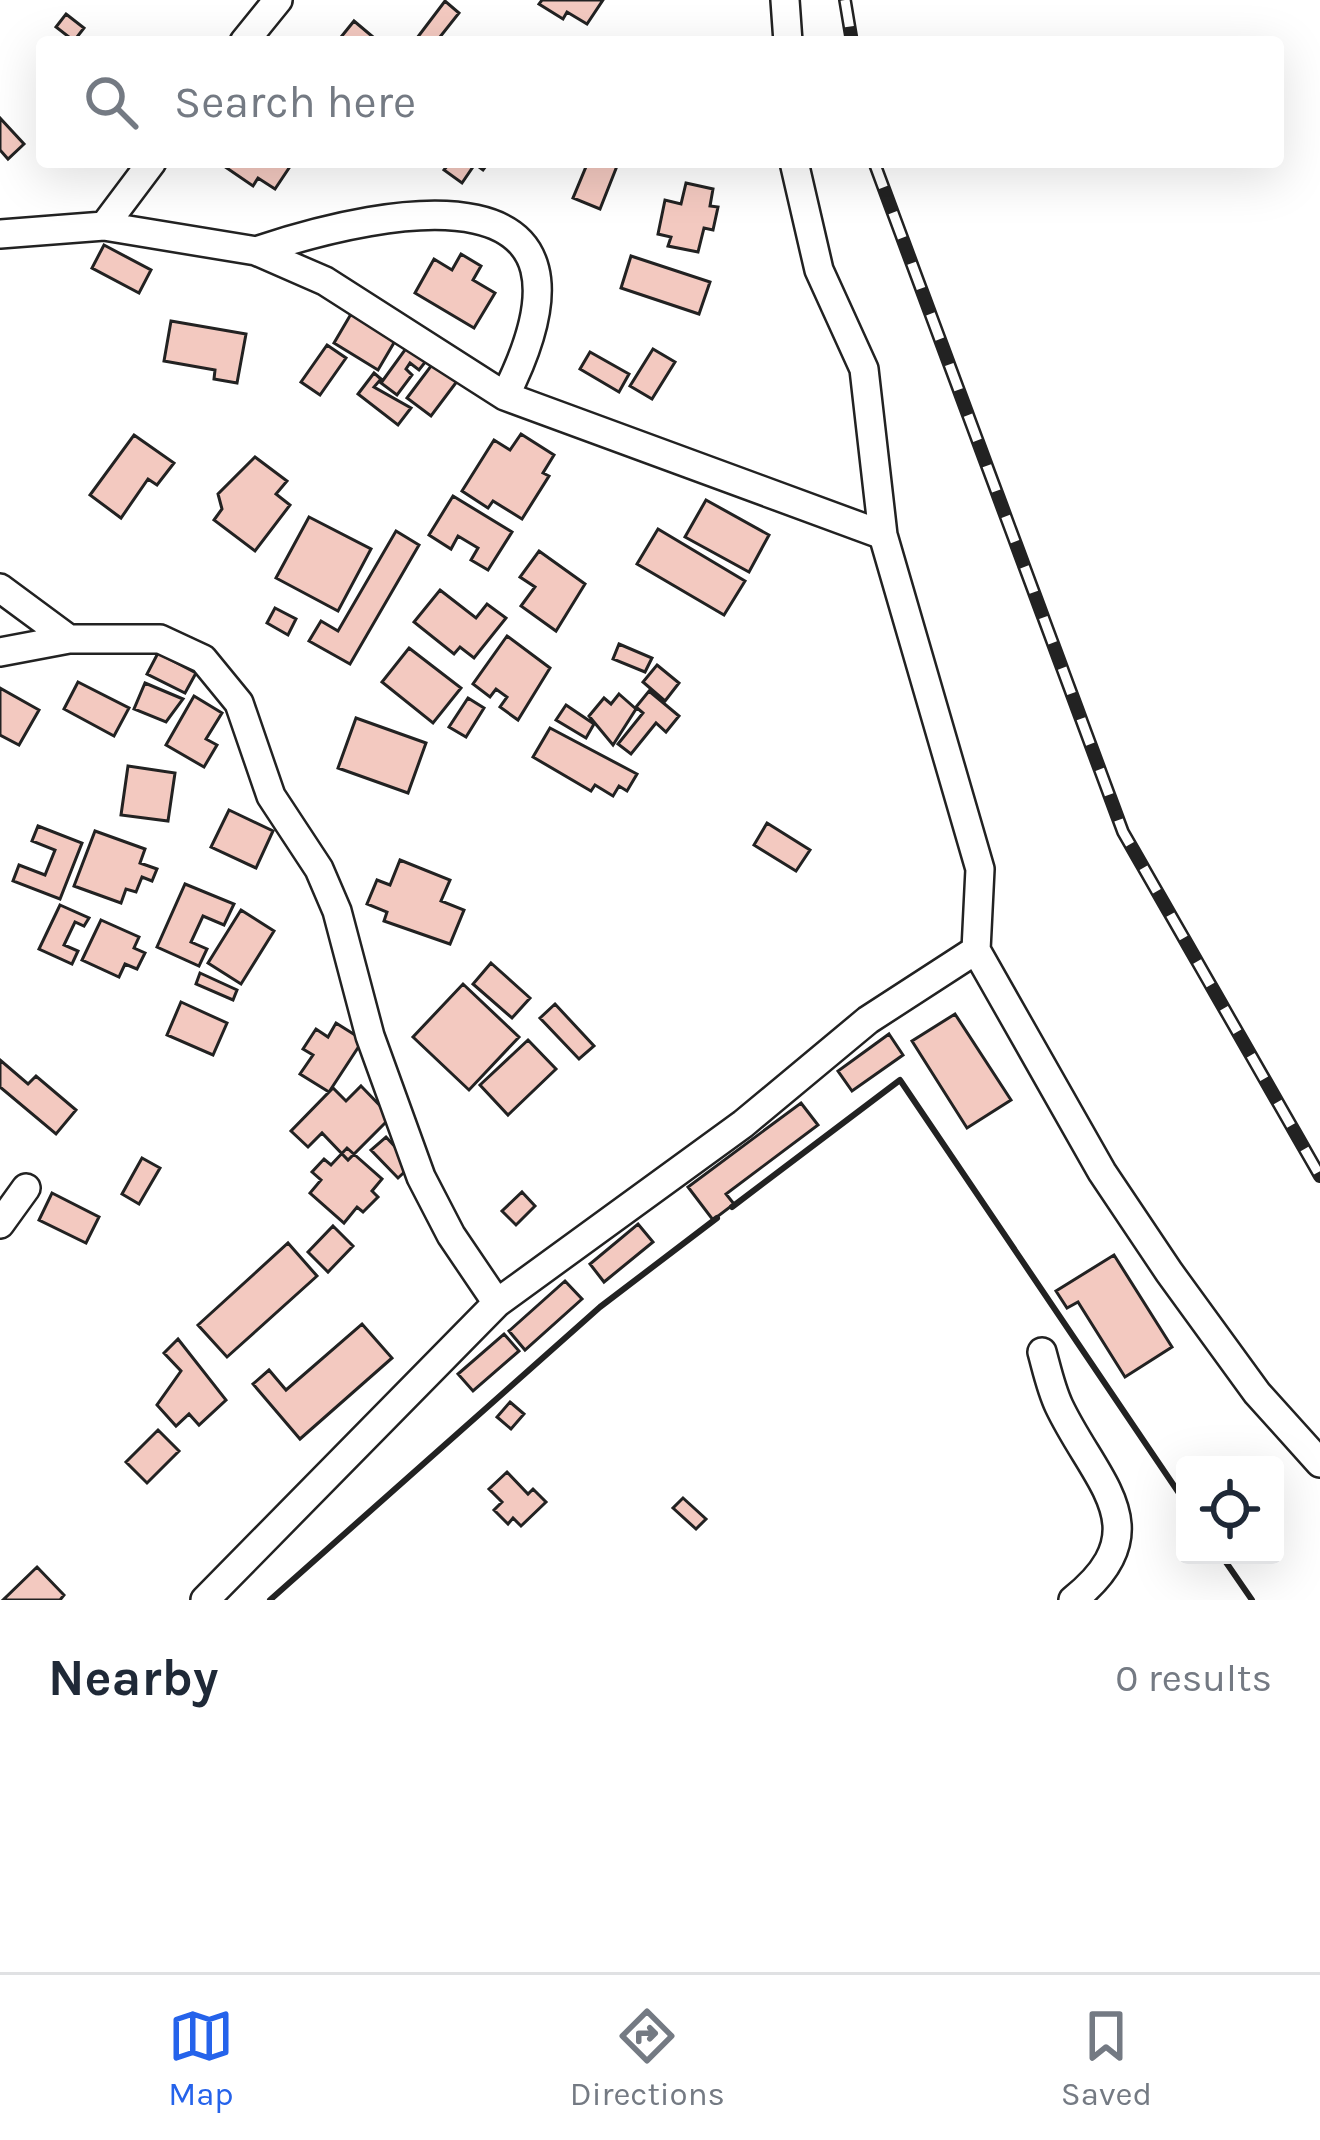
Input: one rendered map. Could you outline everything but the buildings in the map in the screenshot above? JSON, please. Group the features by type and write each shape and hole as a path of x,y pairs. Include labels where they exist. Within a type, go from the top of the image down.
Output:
{"street":[{"path":"249,36 278,0"},
{"path":"785,0 788,36"},
{"path":"104,226 148,168"},
{"path":"795,168 819,270 864,369 883,535 980,869 976,950 1102,1172 1158,1256 1257,1393 1320,1463"},
{"path":"256,251 336,224 457,213 506,226 530,258 534,296 529,347 505,396"},
{"path":"0,234 104,226 256,251 325,281 505,396 883,535"},
{"path":"0,588 69,640"},
{"path":"0,652 69,640 160,639 202,659 239,703 271,796 319,868 337,911 370,1036 421,1177 451,1235 497,1303"},
{"path":"206,1600 497,1303 742,1124 868,1020 976,950"},
{"path":"0,1224 26,1188"},
{"path":"1042,1352 1058,1405 1116,1509 1119,1536 1112,1561 1073,1600"}],"railway":[{"path":"845,0 851,36"},
{"path":"876,168 1123,832 1320,1176"}],"wall":[{"path":"732,1207 900,1080 1176,1489"},
{"path":"270,1600 600,1307 717,1218"},
{"path":"1227,1564 1252,1600"}]}
